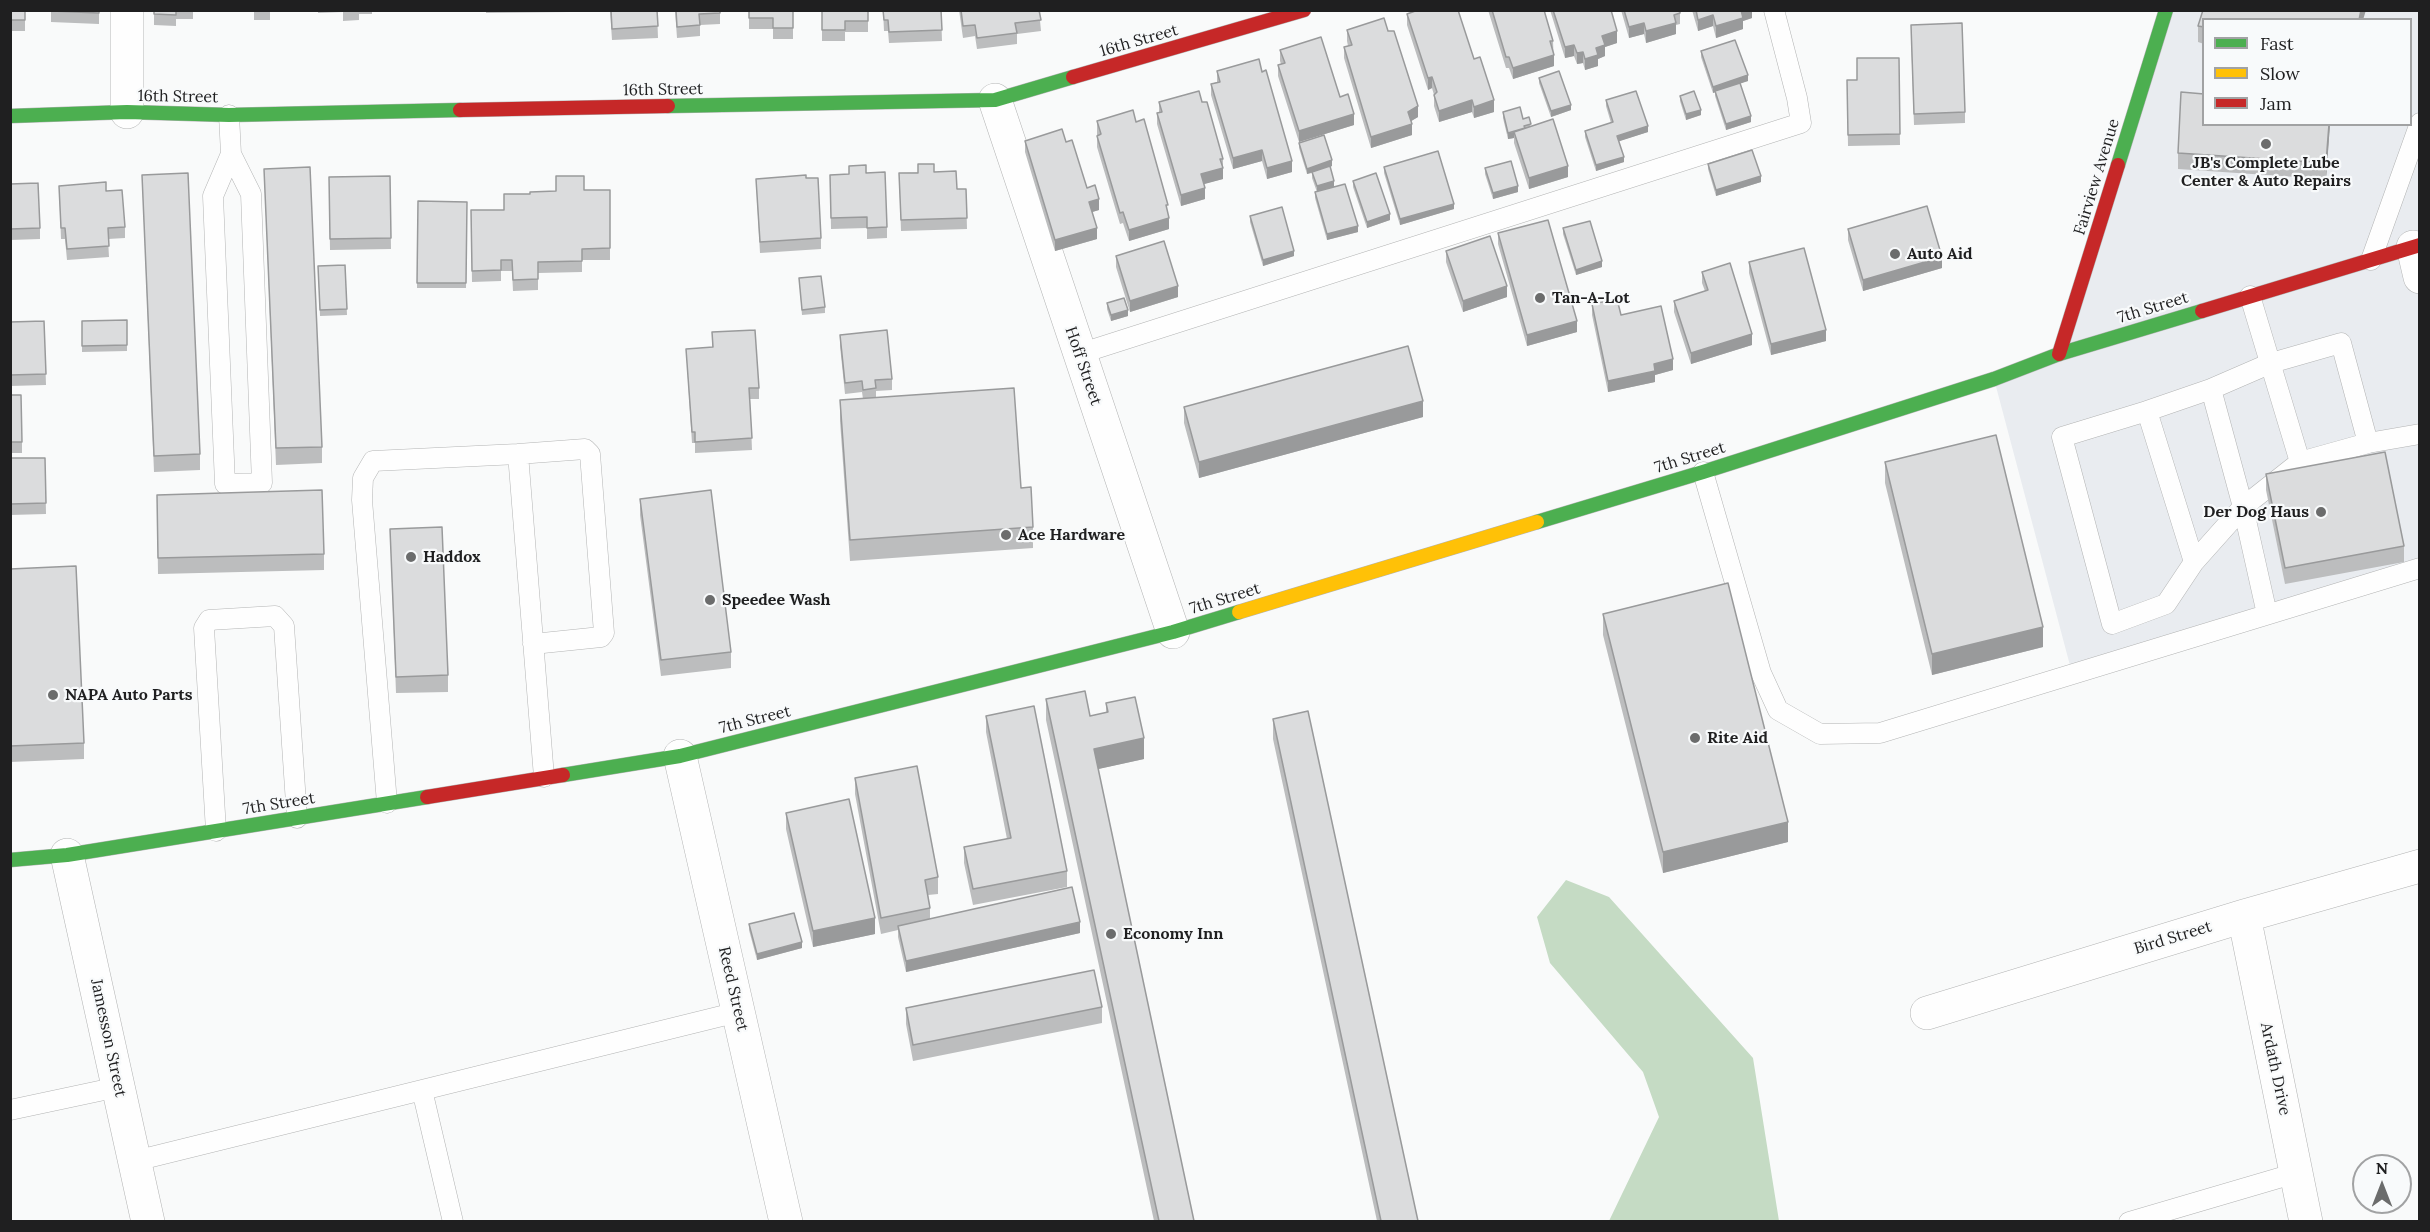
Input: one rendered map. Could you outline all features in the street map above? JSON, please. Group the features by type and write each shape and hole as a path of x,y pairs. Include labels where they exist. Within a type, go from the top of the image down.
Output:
{"main road":[{"name":"16th Street","path":"10,116 127,112 229,115 995,100 1304,10"},
{"name":"Fairview Avenue","path":"2059,354 2166,10"},
{"name":"7th Street","path":"10,860 67,855 680,756 1173,632 1703,472 1994,379 2059,354 2250,296 2371,260 2417,256"}],"street":[{"path":"127,10 127,112"},
{"name":"Hoff Street","path":"995,100 1173,632"},
{"name":"Reed Street","path":"680,756 786,1221"},
{"name":"Jamesson Street","path":"67,855 148,1221"},
{"name":"Bird Street","path":"1926,1013 2244,916 2420,866"},
{"name":"Ardath Drive","path":"2244,916 2306,1221"}],"lane":[{"path":"1079,354 1801,123 1797,98 1774,10"},
{"path":"229,115 231,153 251,194 262,483 225,484 213,196 231,153"},
{"path":"2371,260 2420,123"},
{"path":"2250,296 2300,462"},
{"path":"2368,443 2341,343 2271,363 2211,389 2062,437 2112,624 2166,604 2194,562 2243,507 2300,462 2368,443 2420,434"},
{"path":"2211,389 2243,507 2267,614"},
{"path":"2147,411 2194,562"},
{"path":"387,803 362,500 363,478 374,461 585,449 590,454 604,633 601,637 533,644"},
{"path":"518,454 544,777"},
{"path":"1703,472 1761,673 1778,710 1820,734 1880,733 2420,568"},
{"path":"216,831 204,628 209,620 275,616 284,626 297,818"},
{"path":"135,1161 738,1012"},
{"path":"10,1110 118,1087"},
{"path":"422,1090 453,1221"},
{"path":"2128,1221 2296,1173"}],"shaded area":[{"path":"2166,11 2419,11 2419,568 2072,673 1994,379 2059,353"}],"green space":[{"path":"1566,880 1609,897 1753,1058 1779,1221 1609,1221 1659,1117 1643,1072 1550,963 1537,917"}],"building":[{"path":"10,10 25,10 25,20 10,20"},
{"path":"99,10 99,13 51,11"},
{"path":"154,10 176,10 176,15 154,14"},
{"path":"611,10 657,10 658,26 612,29"},
{"path":"676,10 720,10 720,13 699,14 700,25 677,27"},
{"path":"749,10 793,10 793,28 773,28 773,18 749,18"},
{"path":"822,10 868,10 868,21 845,21 845,30 822,30"},
{"path":"883,10 941,10 942,30 889,32 888,20 884,20"},
{"path":"961,10 1039,10 1041,20 1015,23 1017,33 977,38 975,25 963,26"},
{"path":"1418,10 1458,10 1474,59 1480,57 1494,100 1474,107 1472,100 1439,111 1434,95 1437,92 1432,77 1428,78 1407,14"},
{"path":"1492,10 1544,10 1553,41 1550,41 1554,55 1513,68 1509,57 1506,57"},
{"path":"1553,10 1611,10 1617,31 1602,36 1605,45 1596,48 1598,55 1585,59 1583,52 1577,53 1574,45 1565,47"},
{"path":"1624,10 1680,10 1680,13 1674,15 1676,23 1646,31 1644,23 1629,27"},
{"path":"1696,10 1741,10 1743,18 1716,26 1713,15 1698,20"},
{"path":"2203,10 2361,10 2359,18 2202,18 2202,27 2198,26"},
{"path":"1384,18 1388,31 1394,31 1418,106 1408,112 1412,124 1371,137 1344,47 1352,45 1347,30"},
{"path":"1962,23 1965,112 1914,114 1911,25"},
{"path":"1321,37 1340,97 1348,94 1354,114 1299,131 1278,65 1285,63 1280,50"},
{"path":"1735,40 1748,75 1713,87 1701,51"},
{"path":"1857,58 1899,58 1900,134 1848,135 1847,80 1857,80"},
{"path":"1259,59 1262,72 1266,70 1292,161 1267,168 1262,150 1233,158 1211,84 1220,82 1217,71"},
{"path":"1559,71 1571,105 1551,111 1539,78"},
{"path":"1740,83 1751,116 1726,124 1715,91"},
{"path":"1199,91 1202,102 1207,102 1223,159 1220,159 1223,168 1201,174 1205,188 1181,195 1157,113 1162,112 1159,102"},
{"path":"1636,91 1648,126 1617,136 1624,157 1596,165 1585,131 1613,122 1606,100"},
{"path":"1694,91 1701,110 1686,114 1680,96"},
{"path":"2181,92 2202,94 2202,126 2329,126 2326,163 2178,153"},
{"path":"1520,107 1523,119 1529,117 1531,124 1508,133 1503,112"},
{"path":"1133,110 1136,122 1144,119 1168,205 1166,205 1169,218 1129,230 1123,212 1120,213 1097,136 1101,134 1097,121"},
{"path":"1553,119 1568,166 1529,178 1514,132"},
{"path":"1062,129 1066,142 1072,140 1087,188 1095,185 1099,199 1089,202 1097,228 1055,240 1025,141"},
{"path":"1324,135 1332,160 1307,169 1299,143"},
{"path":"1752,150 1761,176 1716,190 1708,164"},
{"path":"1438,151 1454,204 1400,219 1384,167"},
{"path":"1511,161 1518,186 1493,193 1485,168"},
{"path":"918,164 934,164 934,172 956,171 957,189 966,189 967,218 901,220 899,173 918,173"},
{"path":"866,165 866,173 885,172 887,227 867,228 867,217 831,218 830,175 849,174 849,166"},
{"path":"1330,166 1334,181 1317,186 1312,172"},
{"path":"310,167 322,447 276,448 264,169"},
{"path":"188,173 200,454 154,456 142,175"},
{"path":"1376,173 1390,214 1367,222 1353,181"},
{"path":"806,175 806,178 818,178 821,238 760,242 756,179"},
{"path":"390,176 391,238 330,239 329,177"},
{"path":"556,176 584,176 584,190 610,190 610,248 582,249 582,261 538,262 538,279 513,280 512,260 501,260 501,270 472,271 471,210 504,210 504,194 556,191"},
{"path":"106,182 106,191 122,190 125,227 108,228 109,246 67,249 65,228 61,228 59,186"},
{"path":"38,183 40,228 10,229 10,184"},
{"path":"1345,184 1358,226 1327,234 1315,192"},
{"path":"418,201 467,202 466,283 417,283"},
{"name":"Auto Aid","path":"1927,206 1942,257 1863,280 1848,229"},
{"path":"1282,207 1294,251 1263,260 1250,216"},
{"path":"1548,220 1577,321 1527,335 1498,233"},
{"path":"1590,221 1602,261 1576,270 1563,228"},
{"path":"1490,236 1507,286 1463,301 1446,251"},
{"path":"1164,241 1178,286 1130,301 1116,256"},
{"path":"1804,248 1826,330 1771,344 1749,262"},
{"path":"1730,263 1752,334 1691,353 1674,301 1708,290 1702,272"},
{"path":"345,265 347,309 320,310 318,266"},
{"path":"821,276 825,307 802,310 799,278"},
{"path":"1124,298 1128,310 1111,315 1107,303"},
{"path":"1617,299 1621,315 1661,306 1673,359 1654,364 1655,371 1608,381 1592,304"},
{"path":"127,320 127,345 82,346 82,321"},
{"path":"44,321 46,374 10,375 10,322"},
{"path":"755,330 759,388 749,388 752,438 695,442 695,432 692,432 686,349 713,347 712,332"},
{"path":"887,330 892,379 875,380 876,388 863,390 862,381 845,383 840,335"},
{"path":"1408,346 1423,401 1199,462 1184,407"},
{"path":"1014,388 1021,488 1031,487 1033,527 850,540 840,400"},
{"path":"10,395 21,395 22,442 10,442"},
{"path":"1996,435 2043,627 1932,654 1885,462"},
{"path":"2385,452 2404,546 2285,568 2266,474"},
{"path":"10,458 45,458 46,503 10,504"},
{"path":"322,490 324,554 158,558 157,495"},
{"path":"711,490 731,652 661,660 640,499"},
{"path":"442,527 448,675 396,677 390,529"},
{"path":"76,566 84,743 10,746 10,569"},
{"name":"Rite Aid","path":"1728,583 1788,822 1663,852 1603,614"},
{"name":"Economy Inn","path":"1085,691 1090,716 1108,712 1106,703 1135,697 1144,738 1094,749 1194,1221 1159,1221 1046,699"},
{"path":"1034,706 1067,871 973,889 964,847 1011,838 986,716"},
{"path":"1308,711 1418,1221 1381,1221 1273,719"},
{"path":"917,766 938,877 925,880 930,908 881,918 855,778"},
{"path":"849,799 875,918 813,931 786,813"},
{"path":"1072,887 1080,922 906,961 898,926"},
{"path":"794,913 802,942 757,954 749,924"},
{"path":"1094,970 1102,1007 913,1045 906,1008"}],"traffic: fast":[{"path":"2118,165 2166,10"},
{"path":"668,106 995,100 1073,77"},
{"path":"10,116 127,112 229,115 460,110"},
{"path":"1537,522 1703,472 1994,379 2059,354 2202,311"},
{"path":"563,775 680,756 1173,632 1239,612"},
{"path":"10,860 67,855 427,797"}],"traffic: slow":[{"path":"1239,612 1537,522"}],"traffic: jam":[{"path":"1073,77 1304,10"},
{"path":"460,110 668,106"},
{"path":"2059,354 2118,165"},
{"path":"2202,311 2420,245"},
{"path":"427,797 563,775"}],"place":[{"name":"JB's Complete Lube Center & Auto Repairs","path":"2266,144"},
{"name":"Auto Aid","path":"1895,254"},
{"name":"Tan-A-Lot","path":"1540,298"},
{"name":"Der Dog Haus","path":"2321,512"},
{"name":"Ace Hardware","path":"1006,535"},
{"name":"Haddox","path":"411,557"},
{"name":"Speedee Wash","path":"710,600"},
{"name":"NAPA Auto Parts","path":"53,695"},
{"name":"Rite Aid","path":"1695,738"},
{"name":"Economy Inn","path":"1111,934"}]}
